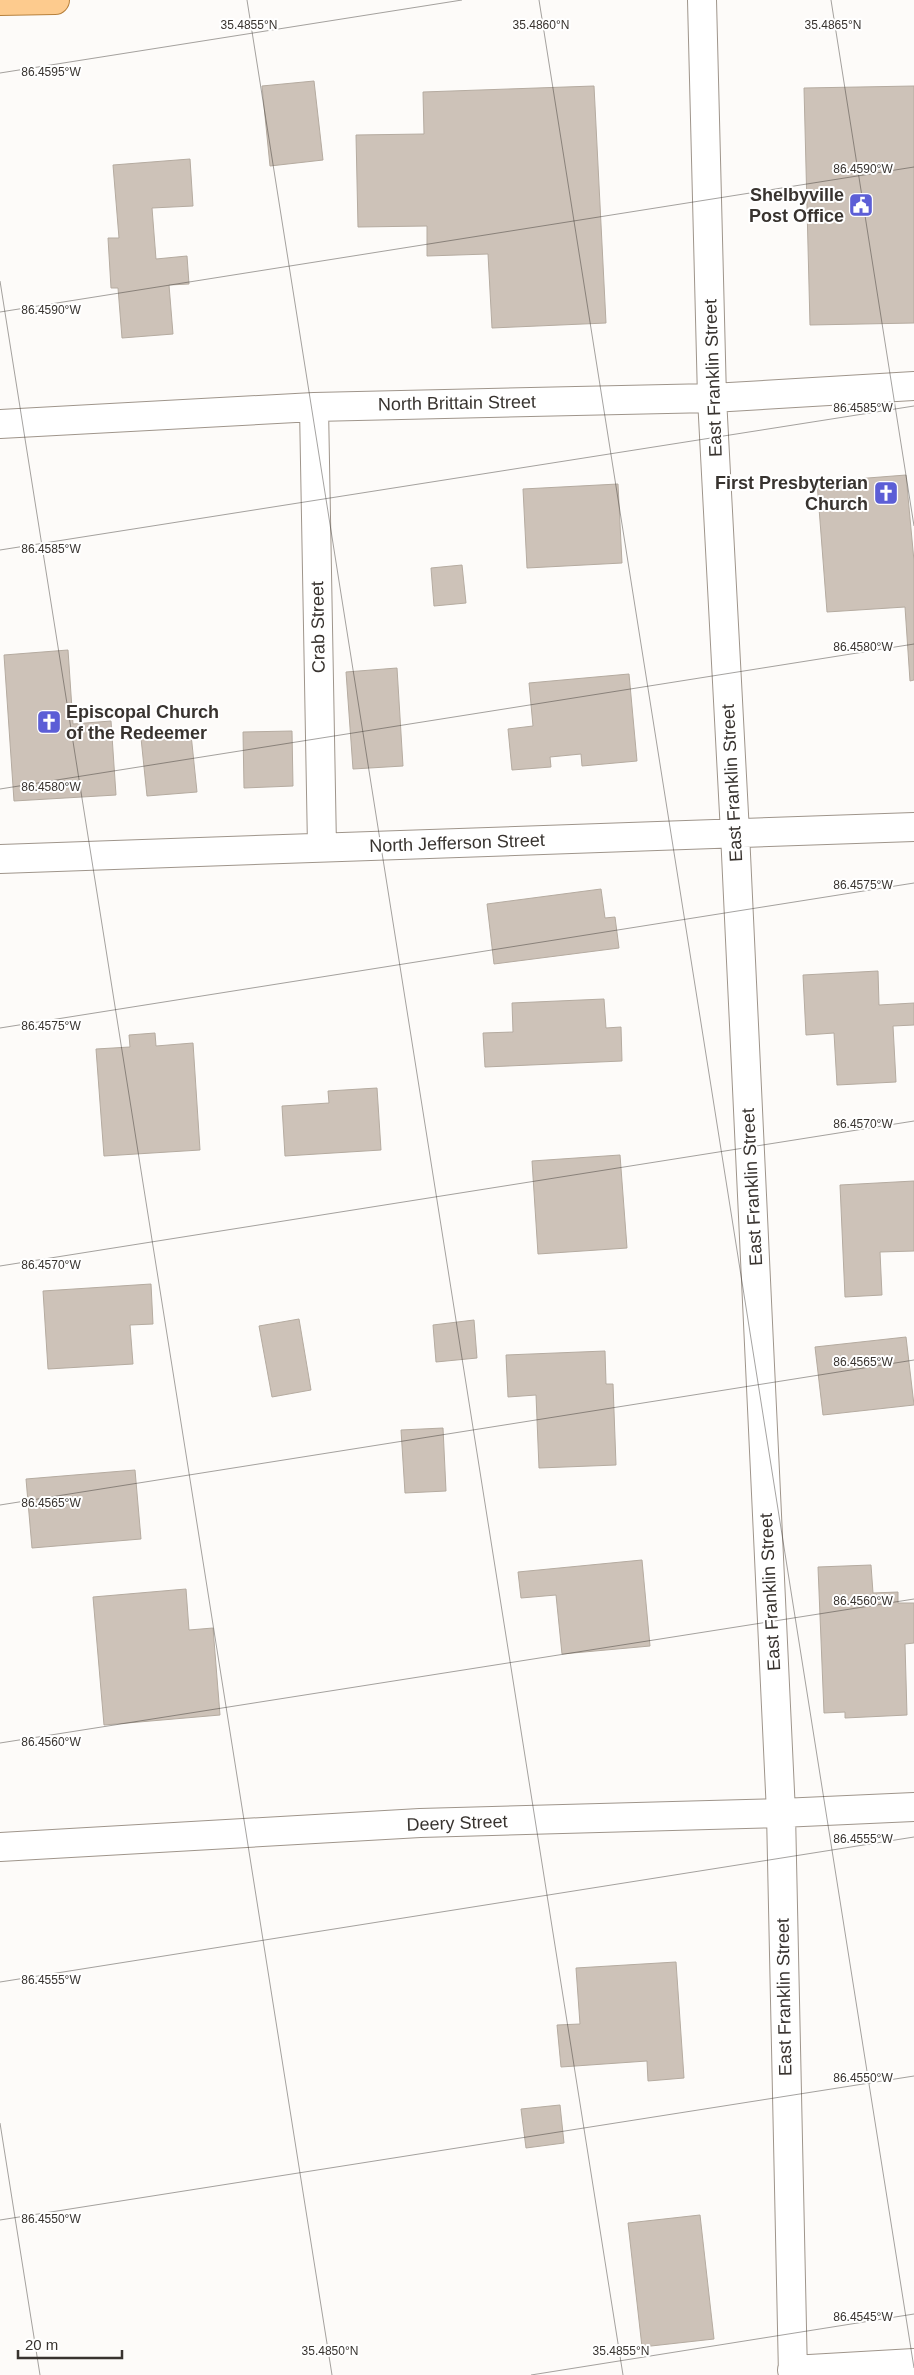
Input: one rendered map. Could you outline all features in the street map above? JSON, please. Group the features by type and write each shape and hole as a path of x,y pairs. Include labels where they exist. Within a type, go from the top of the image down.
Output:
{"main road":[{"path":"0,1 55,0"}],"street":[{"name":"East Franklin Street","path":"702,0 712,398 735,833 781,1813 792,2372"},
{"name":"North Brittain Street","path":"0,424 314,407 712,398 914,386"},
{"name":"Crab Street","path":"314,407 322,847"},
{"name":"North Jefferson Street","path":"0,859 914,827"},
{"name":"Deery Street","path":"0,1846 420,1823 781,1813 914,1807"},
{"path":"792,2372 914,2363"}],"building":[{"path":"314,81 323,160 270,166 262,86"},
{"path":"594,86 606,323 492,328 488,254 427,256 427,226 358,227 356,135 424,134 423,92"},
{"name":"Shelbyville Post Office","path":"914,86 914,323 810,325 804,88"},
{"path":"190,159 193,206 152,208 156,259 187,256 189,284 169,285 173,334 122,338 118,288 111,288 108,238 119,238 113,165"},
{"path":"906,475 914,561 914,680 910,681 905,607 827,612 817,482"},
{"path":"618,484 622,563 527,568 523,489"},
{"path":"462,565 466,603 434,606 431,568"},
{"path":"68,650 73,724 111,721 116,795 14,801 4,655"},
{"path":"397,668 403,766 353,769 346,672"},
{"path":"629,674 637,761 582,766 581,754 550,757 551,767 512,770 508,729 533,726 529,683"},
{"path":"292,731 293,786 244,788 243,732"},
{"path":"191,734 197,792 147,796 141,738"},
{"path":"601,889 605,918 615,917 619,948 494,964 487,904"},
{"path":"878,971 879,1005 914,1003 914,1025 893,1026 896,1082 837,1085 834,1033 806,1035 803,975"},
{"path":"604,999 606,1028 621,1027 622,1061 485,1067 483,1033 513,1032 512,1003"},
{"path":"155,1033 156,1046 193,1043 200,1150 104,1156 96,1049 130,1047 129,1035"},
{"path":"377,1088 381,1150 285,1156 282,1106 329,1103 328,1091"},
{"path":"620,1155 627,1248 538,1254 532,1161"},
{"path":"914,1181 914,1251 880,1252 882,1295 845,1297 840,1185"},
{"path":"151,1284 153,1324 130,1325 133,1364 48,1369 43,1291"},
{"path":"299,1319 311,1390 272,1397 259,1326"},
{"path":"474,1320 477,1358 436,1362 433,1325"},
{"path":"906,1337 914,1405 823,1415 815,1347"},
{"path":"605,1351 606,1384 613,1384 616,1465 539,1468 536,1395 508,1397 506,1355"},
{"path":"443,1428 446,1491 405,1493 401,1430"},
{"path":"135,1470 141,1539 32,1548 26,1479"},
{"path":"642,1560 650,1646 562,1654 556,1595 521,1598 518,1572"},
{"path":"871,1565 873,1593 898,1592 898,1603 914,1603 914,1643 905,1644 907,1715 845,1718 845,1712 824,1713 818,1567"},
{"path":"186,1589 189,1630 213,1628 220,1715 104,1725 93,1597"},
{"path":"676,1962 684,2078 648,2081 647,2061 561,2067 557,2025 580,2024 576,1968"},
{"path":"560,2105 564,2143 526,2148 521,2109"},
{"path":"700,2215 714,2339 642,2347 628,2223"}],"place":[{"name":"Shelbyville Post Office","path":"861,205"},
{"name":"First Presbyterian Church","path":"886,493"},
{"name":"Episcopal Church of the Redeemer","path":"49,722"}]}
